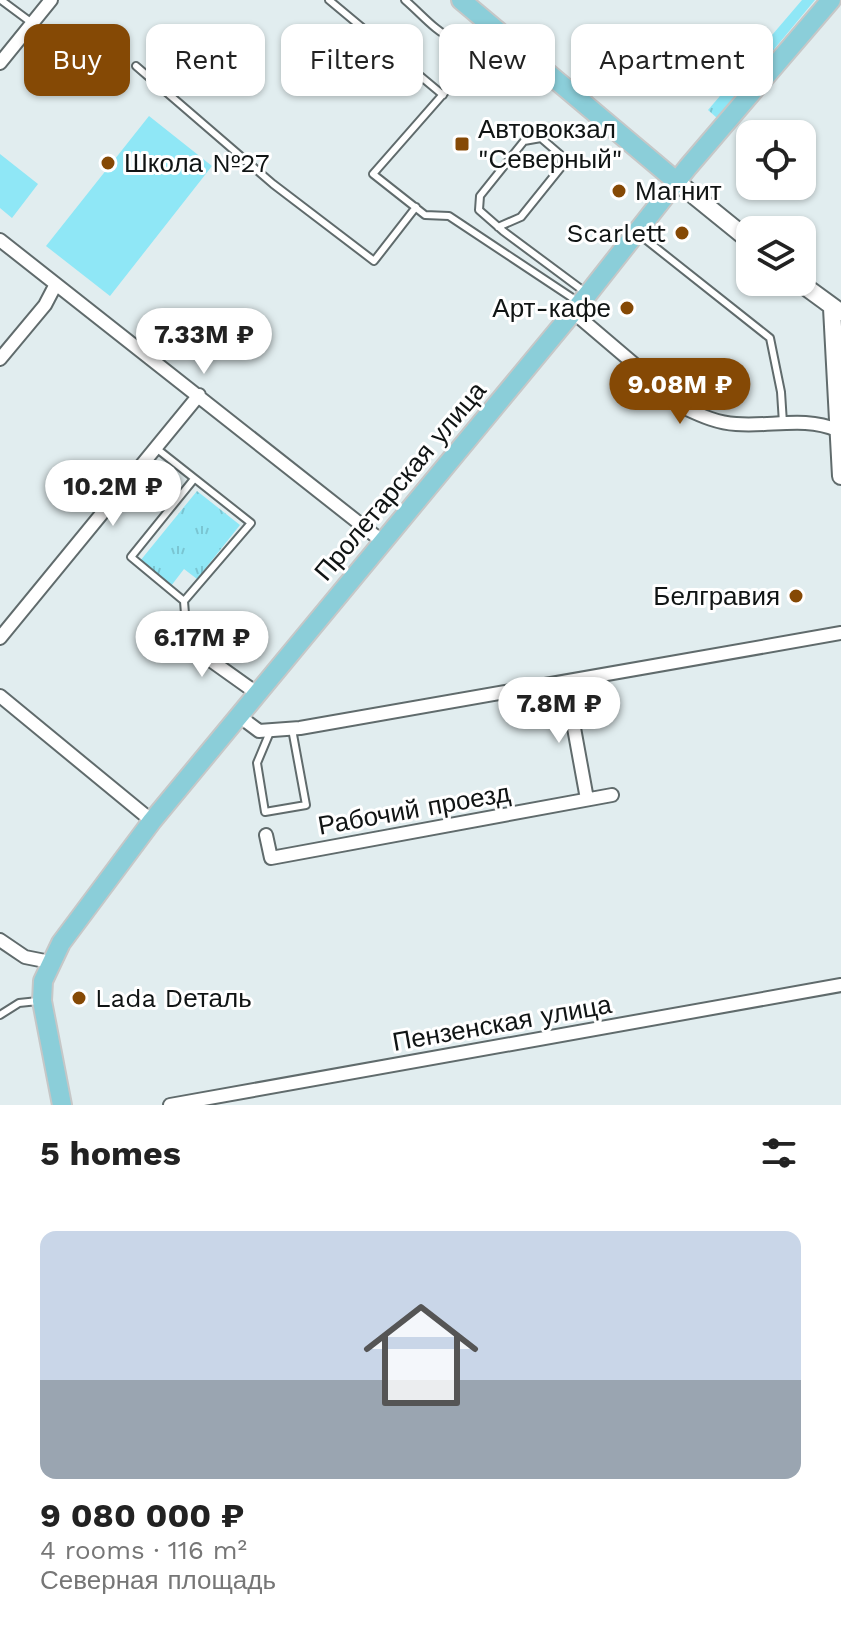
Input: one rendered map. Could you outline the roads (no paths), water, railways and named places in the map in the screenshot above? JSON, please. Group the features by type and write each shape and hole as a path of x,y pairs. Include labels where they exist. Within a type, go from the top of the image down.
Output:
{"main road":[{"path":"461,0 489,24"},
{"name":"Пролетарская улица","path":"62,1105 42,1001 43,981 50,962 152,821 581,303 676,181 831,0"},
{"path":"555,80 736,230"},
{"path":"816,294 838,309 841,476"}],"street":[{"path":"0,63 51,0"},
{"path":"0,240 383,542"},
{"path":"0,359 45,305 56,284"},
{"path":"581,303 687,409 707,418 735,424 819,422 839,428"},
{"path":"0,638 199,395"},
{"path":"171,632 258,694"},
{"path":"239,716 259,731 292,729 566,684 841,633"},
{"path":"566,684 587,799"},
{"path":"0,696 152,821"},
{"name":"Рабочий проезд","path":"266,835 271,858 612,795"},
{"path":"0,940 25,957 50,962"},
{"name":"Пензенская улица","path":"170,1105 841,985"}],"lane":[{"path":"1,0 32,23"},
{"path":"329,0 439,92"},
{"path":"405,0 439,29"},
{"path":"136,66 273,184 374,261 416,207"},
{"path":"442,96 373,174 425,215 449,216 581,303"},
{"path":"498,227 521,217 562,166 563,157 541,138 524,141 480,196 479,210 581,303"},
{"path":"637,232 770,338 781,392 783,423"},
{"path":"156,448 251,523 184,601 185,614 171,632"},
{"path":"184,601 131,557 194,479"},
{"path":"270,732 257,763 265,812 306,805 292,729"},
{"path":"0,1015 19,1003 42,1001"}],"place":[{"name":"Автовокзал \"Северный\"","path":"462,144"},
{"name":"Школа №27","path":"108,163"},
{"name":"Магнит","path":"619,191"},
{"name":"Scarlett","path":"682,233"},
{"name":"Арт-кафе","path":"627,308"},
{"name":"Белгравия","path":"796,596"},
{"name":"Lada Dеталь","path":"79,998"}]}
